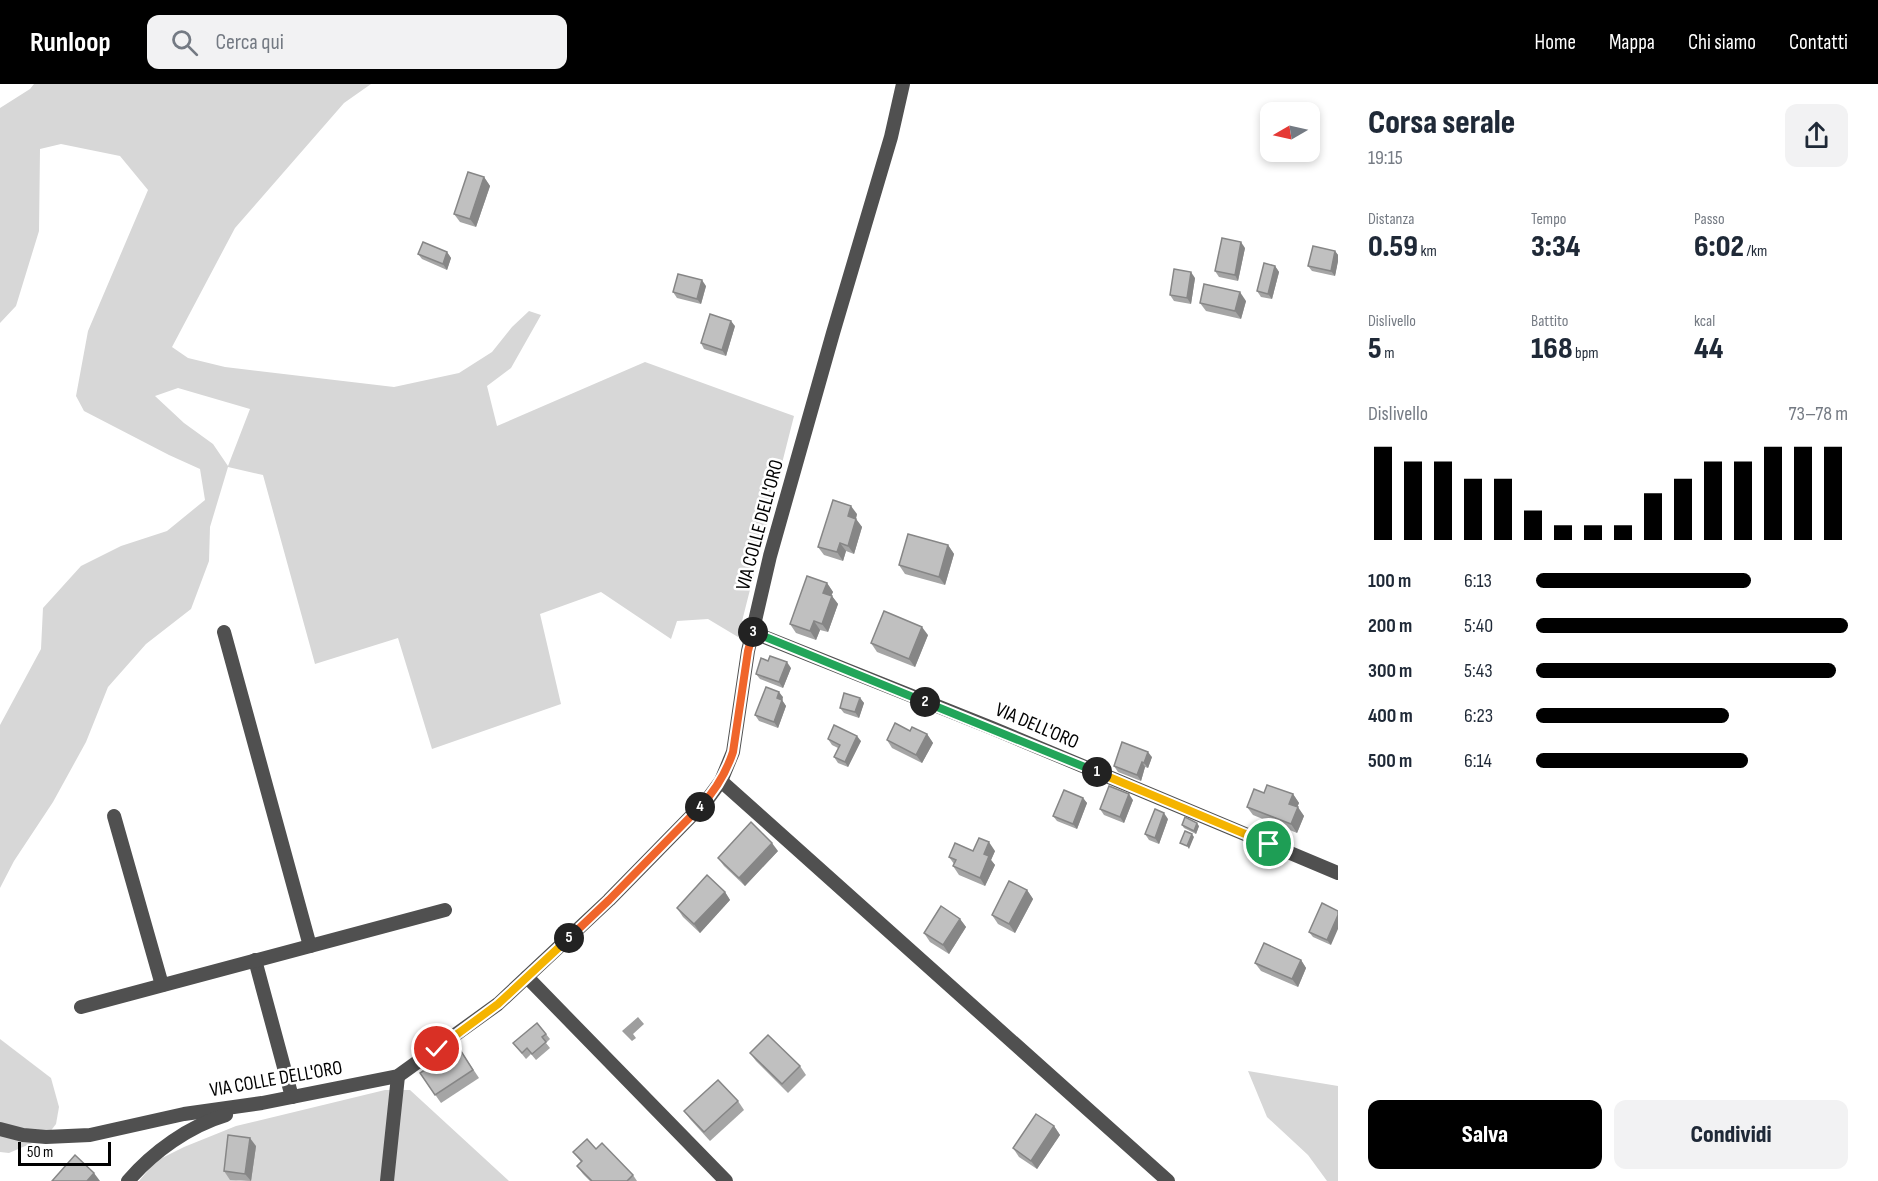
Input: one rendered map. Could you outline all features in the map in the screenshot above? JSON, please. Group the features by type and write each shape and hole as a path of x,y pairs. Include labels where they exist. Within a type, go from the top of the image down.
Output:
{"street":[{"name":"VIA COLLE DELL'ORO","path":"0,1129 23,1135 70,1137 398,1076 498,1004 609,900 707,800 721,781 733,752 753,632 770,556 891,137 903,84"},
{"path":"224,632 310,946"},
{"name":"VIA DELL'ORO","path":"753,632 992,728 1338,873"},
{"path":"721,781 1168,1181"},
{"path":"114,816 162,985"},
{"path":"81,1006 445,910"},
{"path":"255,960 292,1097"},
{"path":"527,977 726,1181"},
{"path":"387,1181 398,1076"},
{"path":"128,1181 161,1150 183,1135 211,1120 262,1103"}],"shaded area":[{"path":"34,84 371,84 344,103 235,228 172,347 188,358 225,367 394,387 459,373 492,352 512,327 529,311 541,315 511,368 487,386 497,426 645,362 794,416 738,637 708,619 677,621 671,639 601,592 540,614 561,704 432,749 398,638 315,664 263,475 228,467 210,527 209,561 191,609 146,644 108,687 86,742 53,802 14,861 0,888 0,725 41,649 43,608 81,566 121,546 167,531 205,500 200,469 84,411 76,396 88,331 148,190 120,156 61,144 40,149 39,231 16,306 0,323 0,108","holes":["178,388 250,409 228,466 213,444 184,423 155,396"]},
{"path":"638,1017 644,1024 633,1034 636,1038 632,1041 622,1031"},
{"path":"0,1039 51,1078 59,1107 56,1124 46,1137 9,1153 0,1152"},
{"path":"1248,1071 1338,1086 1338,1181 1327,1181 1308,1155 1267,1117"},
{"path":"385,1090 410,1090 509,1181 251,1181 230,1179 242,1181 139,1181 156,1161 236,1126"}],"building":[{"path":"468,172 484,177 470,219 454,214"},
{"path":"1222,238 1241,242 1235,275 1215,271"},
{"path":"423,242 447,252 443,264 418,254"},
{"path":"1313,246 1335,251 1331,271 1308,266"},
{"path":"1264,263 1275,266 1268,294 1257,291"},
{"path":"1174,269 1191,272 1187,298 1170,295"},
{"path":"678,274 702,280 697,299 673,292"},
{"path":"1204,284 1240,292 1235,311 1200,303"},
{"path":"710,314 731,321 722,350 701,343"},
{"path":"833,500 851,506 848,516 856,519 848,546 840,543 837,552 818,547"},
{"path":"908,534 948,545 939,577 899,565"},
{"path":"807,576 827,583 823,593 832,596 822,624 814,621 810,631 790,624"},
{"path":"884,611 922,627 909,659 871,643"},
{"path":"770,656 787,662 779,682 756,674 761,658 768,661"},
{"path":"766,687 779,692 777,698 782,700 774,722 755,715"},
{"path":"844,693 860,698 855,712 840,708"},
{"path":"895,723 910,731 912,727 927,734 916,755 887,740"},
{"path":"834,725 857,736 845,762 834,757 840,745 828,739"},
{"path":"1122,742 1148,752 1137,775 1114,766"},
{"path":"1267,785 1293,794 1289,804 1298,807 1291,824 1247,807 1254,789 1264,793"},
{"path":"1109,786 1129,794 1120,817 1100,809"},
{"path":"1064,790 1083,798 1073,824 1053,816"},
{"path":"1155,809 1164,813 1155,838 1145,834"},
{"path":"1185,817 1197,823 1194,831 1182,825"},
{"path":"751,822 772,843 739,878 718,858"},
{"path":"1185,831 1192,834 1187,846 1180,843"},
{"path":"979,838 989,842 984,854 989,856 980,878 953,866 956,860 949,857 955,843 973,851"},
{"path":"707,875 725,892 694,924 677,908"},
{"path":"1009,881 1027,890 1009,924 992,915"},
{"path":"1322,903 1338,911 1327,940 1309,932"},
{"path":"941,906 960,919 943,945 924,933"},
{"path":"1264,943 1301,960 1292,979 1255,963"},
{"path":"537,1023 546,1034 542,1037 546,1042 532,1054 527,1048 522,1053 513,1043"},
{"path":"768,1035 800,1066 782,1084 750,1053"},
{"path":"459,1048 473,1070 435,1095 420,1073"},
{"path":"718,1080 738,1101 704,1132 684,1111"},
{"path":"1036,1114 1054,1126 1031,1161 1013,1148"},
{"path":"228,1135 250,1138 245,1174 224,1171"},
{"path":"587,1139 596,1149 602,1143 633,1175 627,1181 592,1181 577,1166 582,1161 573,1152"},
{"path":"75,1155 94,1173 87,1181 52,1181"}],"route":[{"path":"437,1049 498,1004 609,900 707,800 721,781 733,752 748,651 753,632 992,728 1269,844"}]}
